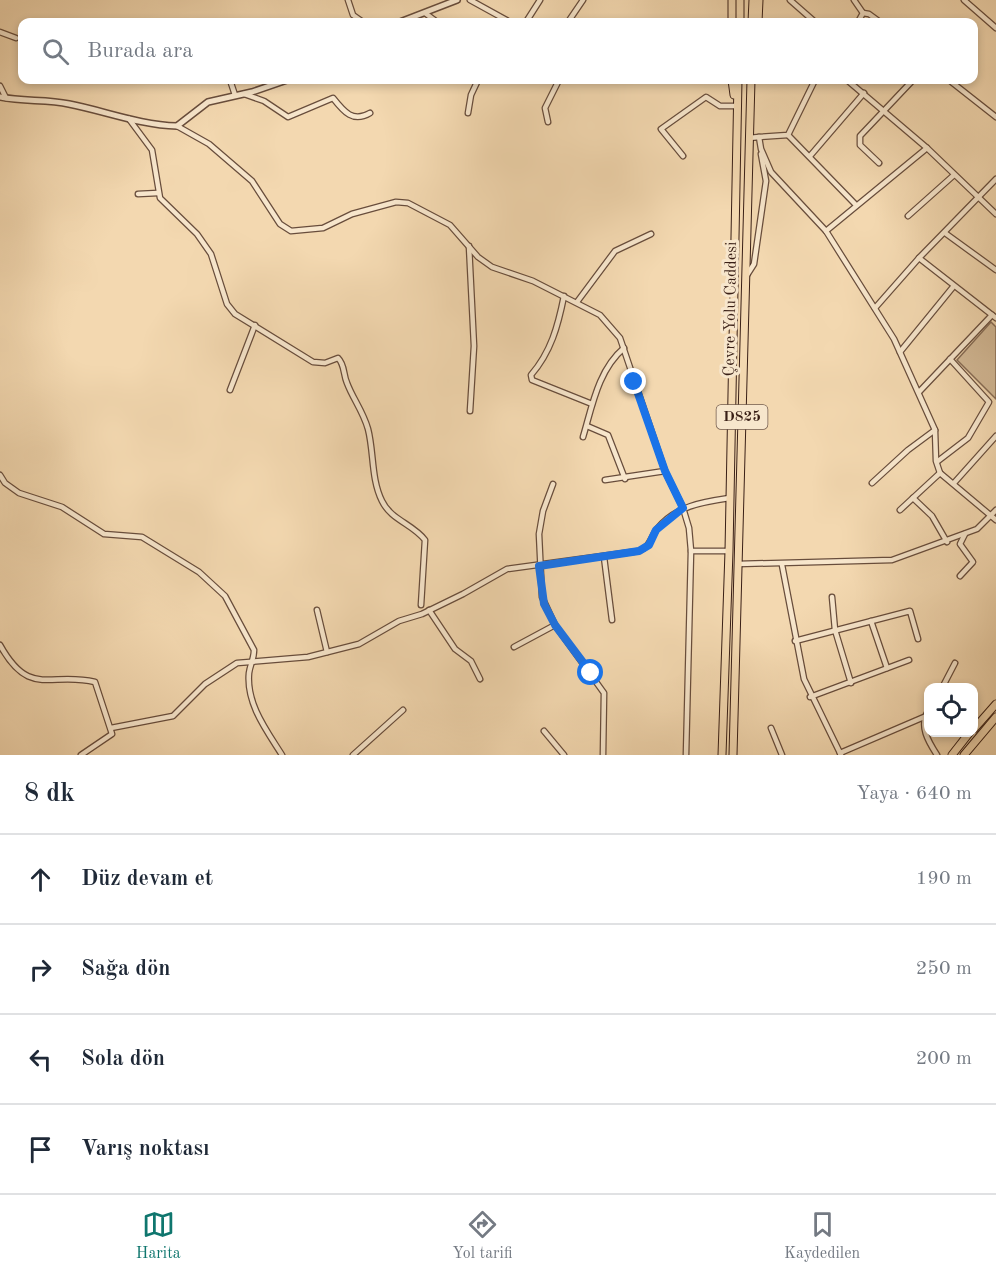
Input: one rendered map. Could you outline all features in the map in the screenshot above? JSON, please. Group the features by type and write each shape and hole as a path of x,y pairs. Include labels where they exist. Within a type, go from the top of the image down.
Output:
{"highway":[{"path":"732,0 732,18"},
{"path":"740,0 740,18"},
{"path":"752,18 753,0"},
{"path":"758,18 759,0"},
{"path":"733,84 737,115"},
{"name":"Çevre Yolu Caddesi","path":"722,755 729,551 738,84"},
{"name":"Çevre Yolu Caddesi","path":"733,755 751,84"},
{"path":"749,138 755,84"},
{"path":"978,724 996,704"},
{"path":"964,755 996,717"},
{"path":"952,755 966,737"}],"street":[{"path":"348,0 353,15 357,18"},
{"path":"411,18 457,0"},
{"path":"470,0 503,18"},
{"path":"529,18 540,0"},
{"path":"571,18 583,0"},
{"path":"790,0 810,18"},
{"path":"854,0 863,13 874,18"},
{"path":"964,0 996,28"},
{"path":"425,13 432,18"},
{"path":"860,18 863,13"},
{"path":"0,32 16,38"},
{"path":"231,84 235,95"},
{"path":"177,126 208,102 275,84"},
{"path":"468,113 475,84"},
{"path":"548,122 545,108 557,84"},
{"path":"788,135 813,84"},
{"path":"853,84 927,148 996,214"},
{"path":"879,163 864,150 859,140 909,84"},
{"path":"954,84 996,117"},
{"path":"0,86 3,98 65,103 129,119 177,126 209,144 252,181 280,224 291,231 323,228 352,214 396,202 420,207 450,225 492,267 525,278 577,302 613,326 624,348 665,471 683,508 689,528 691,551 686,755"},
{"path":"810,156 864,93"},
{"path":"244,94 264,101 288,117 333,98 344,112 352,117 361,118 370,112"},
{"path":"683,156 661,129 706,96 720,106 736,106"},
{"path":"129,119 152,150 158,193 169,208 197,234 211,254 226,304 235,314 255,325 285,347 314,362 325,363 338,358 342,362 346,382 361,407 368,427 375,484 381,499 388,510 420,533 425,540 421,605"},
{"path":"749,138 788,135 856,205"},
{"path":"745,278 754,264 766,182 759,137"},
{"path":"826,231 927,148"},
{"path":"760,149 771,172 826,231 900,352 934,430 940,473 994,518"},
{"path":"908,216 954,175"},
{"path":"875,308 919,258 996,178"},
{"path":"138,194 158,193"},
{"path":"945,233 996,270"},
{"path":"577,302 615,251 651,234"},
{"path":"469,246 474,345 470,411"},
{"path":"919,258 994,316 919,392"},
{"path":"900,352 953,286"},
{"path":"564,296 552,343 546,358 531,375 532,380 591,404"},
{"path":"230,390 255,325"},
{"path":"583,437 591,404 606,370 624,348"},
{"path":"938,461 968,438 989,402 950,359"},
{"path":"587,426 608,435 625,479"},
{"path":"872,483 934,430"},
{"path":"954,483 996,436"},
{"path":"605,480 625,479 665,471"},
{"path":"900,510 940,473"},
{"path":"0,475 5,483 19,493 62,507 104,534 142,537 199,572 225,596 254,650 249,673 252,700 267,732 282,755"},
{"path":"553,484 543,511 539,566 544,604 555,625 604,693 603,755"},
{"path":"111,728 173,716 205,684 237,663 308,657 359,644 399,621 429,610 507,569 604,557 644,549 649,545 656,530 683,508 730,498"},
{"path":"913,498 932,516 947,542"},
{"path":"738,564 782,565 830,560 880,562 947,542 977,529 994,518 996,510"},
{"path":"960,576 973,562 960,544 965,534"},
{"path":"691,551 729,551"},
{"path":"604,557 612,620"},
{"path":"782,565 795,641 810,697 840,754 924,717"},
{"path":"832,597 835,630 851,683"},
{"path":"317,610 327,652"},
{"path":"429,610 455,649 471,661 480,679"},
{"path":"795,641 910,611 918,639"},
{"path":"872,621 887,668"},
{"path":"514,646 555,625"},
{"path":"0,645 13,665 30,678 95,682 112,734 81,755"},
{"path":"810,697 909,660"},
{"path":"944,683 956,663"},
{"path":"353,755 403,710"},
{"path":"771,728 782,755"},
{"path":"544,731 564,755"},
{"path":"927,737 937,755"}],"shaded area":[{"path":"991,322 996,327 996,399 957,360"}],"route":[{"path":"591,673 555,625 544,604 539,566 594,559 644,549 649,545 656,530 683,508 665,471 634,382"}]}
